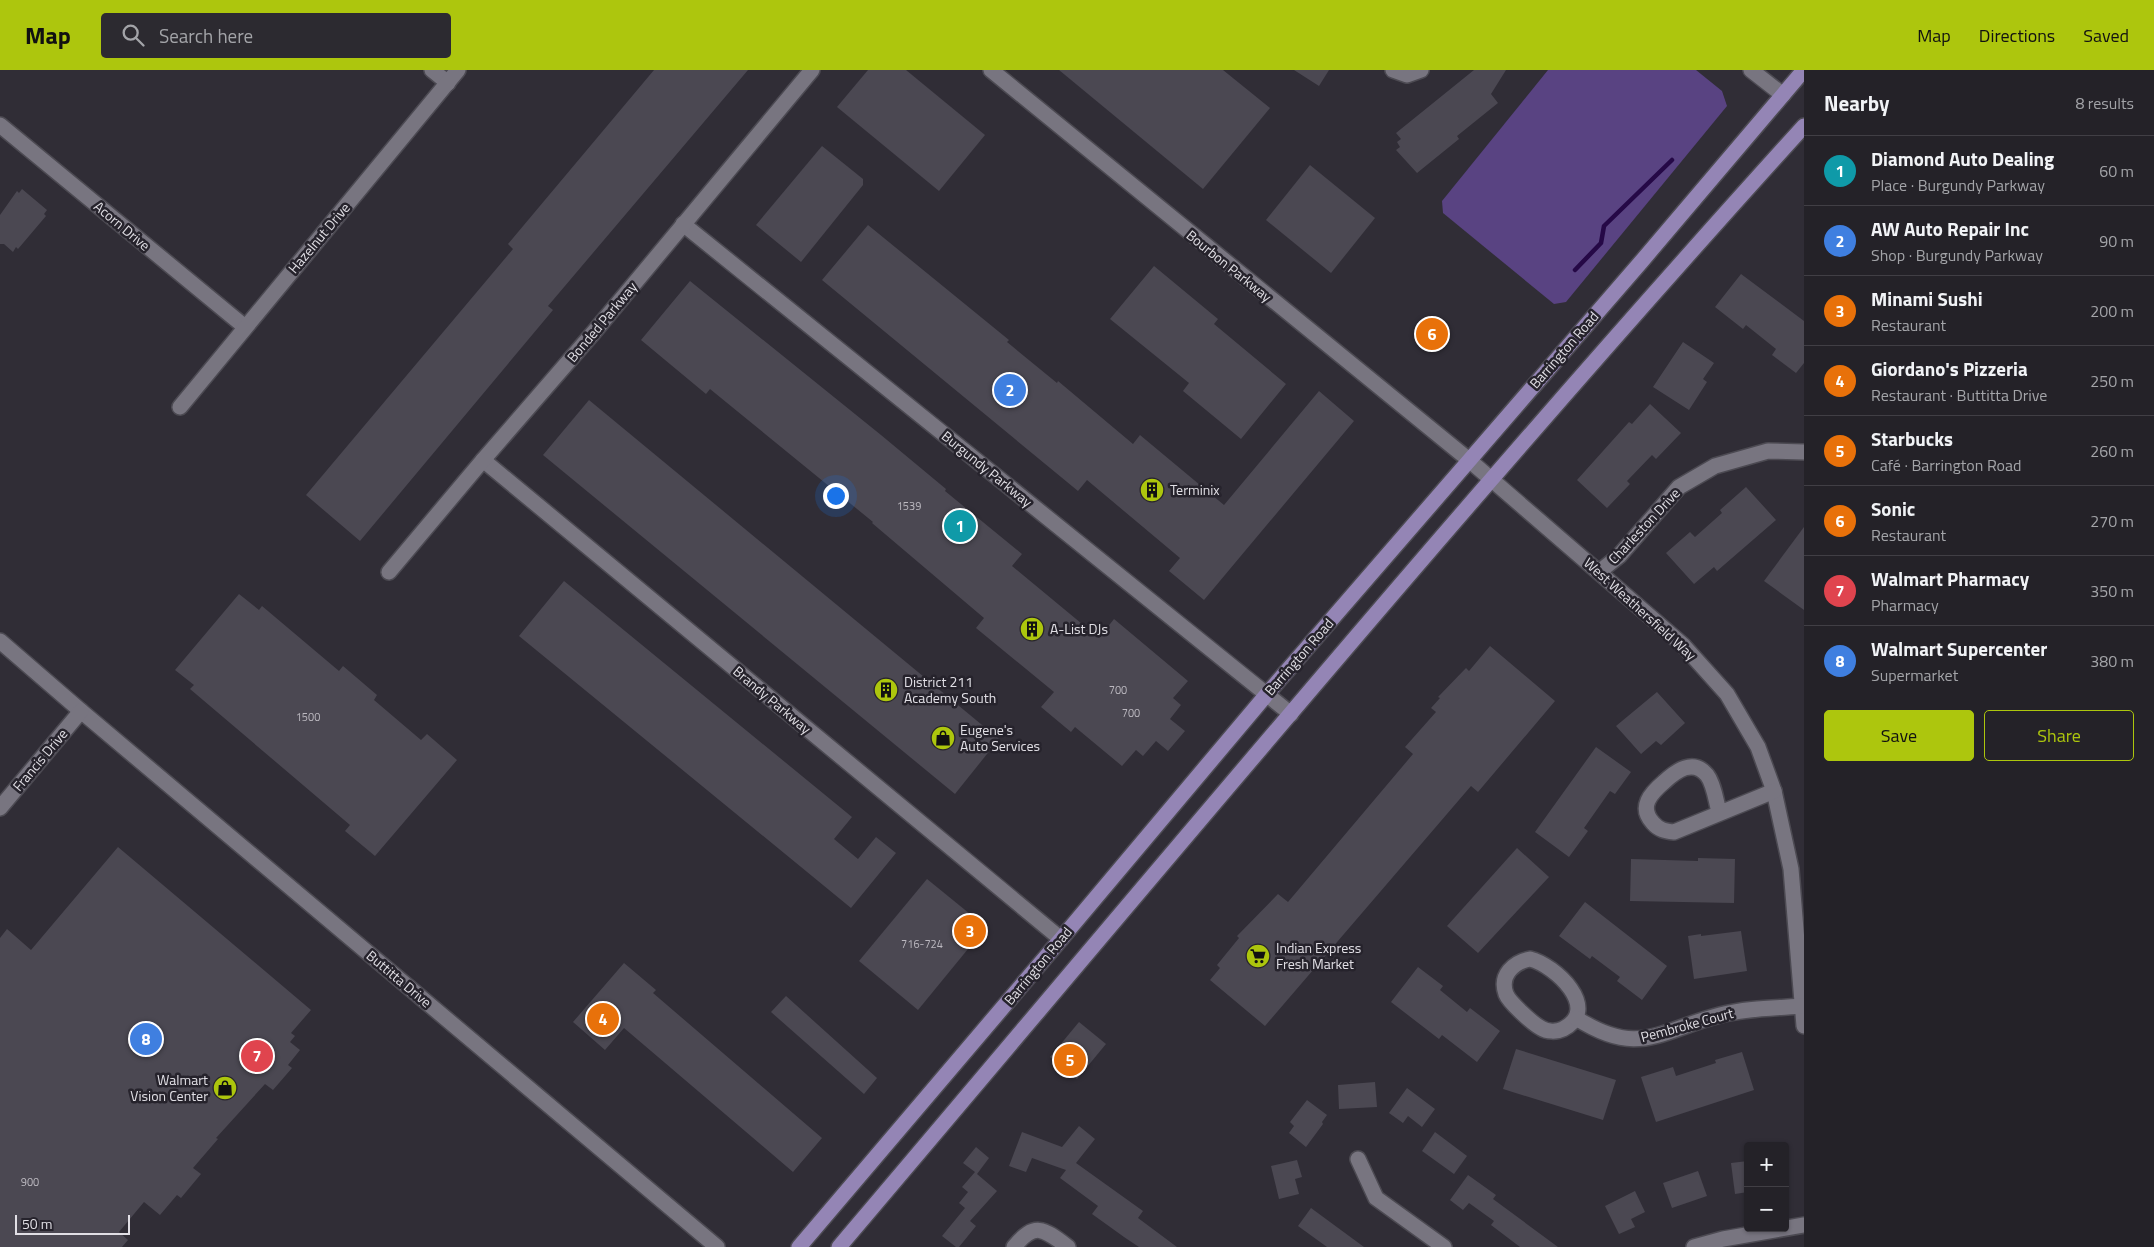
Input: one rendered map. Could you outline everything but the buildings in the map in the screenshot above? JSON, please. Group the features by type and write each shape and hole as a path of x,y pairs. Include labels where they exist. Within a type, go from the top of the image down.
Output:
{"main road":[{"name":"Barrington Road","path":"799,1247 1267,694 1804,70"},
{"path":"839,1247 1491,479 1636,312 1804,126"}],"street":[{"path":"432,70 448,83"},
{"name":"Hazelnut Drive","path":"180,407 244,327 458,70"},
{"name":"Bonded Parkway","path":"389,572 594,332 812,70"},
{"name":"Bourbon Parkway","path":"991,70 1469,460"},
{"path":"1393,70 1406,75 1414,74 1421,70"},
{"path":"1751,70 1783,95"},
{"name":"Acorn Drive","path":"0,125 244,327"},
{"name":"Burgundy Parkway","path":"683,224 1291,714"},
{"name":"Charleston Drive","path":"1599,572 1619,556 1679,487 1715,466 1768,451 1804,452"},
{"name":"Brandy Parkway","path":"483,460 1061,939"},
{"name":"West Weathersfield Way","path":"1469,460 1684,645 1727,694 1758,747 1774,791 1791,869 1804,1026"},
{"name":"Buttitta Drive","path":"0,641 717,1247"},
{"name":"Francis Drive","path":"0,808 81,711"},
{"path":"1719,812 1710,779 1706,773 1694,767 1682,768 1675,772 1654,791 1646,805 1646,812 1649,818 1661,830 1674,832 1774,791"},
{"path":"1530,959 1540,961 1573,990 1578,998 1576,1018 1569,1026 1560,1030 1550,1031 1541,1028 1511,1002 1506,994 1504,984 1506,974 1512,966 1520,961 1530,959"},
{"name":"Pembroke Court","path":"1576,1018 1595,1030 1613,1037 1641,1039 1660,1035 1720,1015 1803,1006"},
{"path":"1358,1159 1376,1198 1444,1247"},
{"path":"1694,1247 1723,1239 1804,1225"},
{"path":"1014,1247 1025,1234 1036,1230 1049,1233 1068,1247"}],"shaded area":[{"path":"1548,70 1696,70 1722,91 1727,106 1566,302 1554,304 1443,213 1442,201"}],"waterway":[{"path":"1575,270 1601,243 1604,226 1672,160"}],"place":[{"name":"Sonic","path":"1432,334"},
{"name":"AW Auto Repair Inc","path":"1010,390"},
{"name":"Terminix","path":"1152,490"},
{"name":"Diamond Auto Dealing","path":"960,526"},
{"name":"A-List DJs","path":"1032,629"},
{"name":"District 211 Academy South","path":"886,690"},
{"name":"Eugene's Auto Services","path":"943,738"},
{"name":"Minami Sushi","path":"970,931"},
{"name":"Indian Express Fresh Market","path":"1258,956"},
{"name":"Giordano's Pizzeria","path":"603,1019"},
{"name":"Walmart Supercenter","path":"146,1039"},
{"name":"Walmart Pharmacy","path":"257,1056"},
{"name":"Starbucks","path":"1070,1060"},
{"name":"Walmart Vision Center","path":"225,1088"}]}
